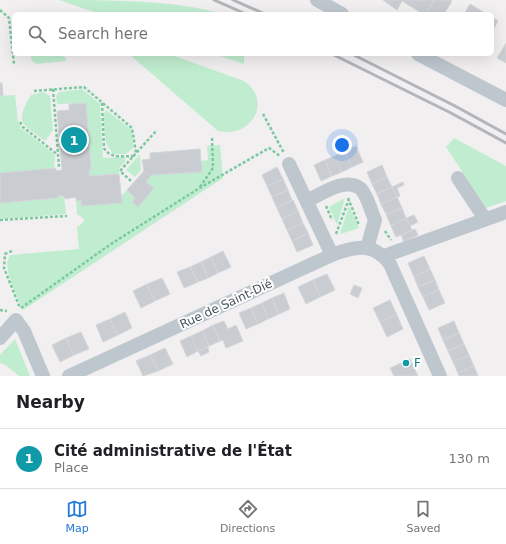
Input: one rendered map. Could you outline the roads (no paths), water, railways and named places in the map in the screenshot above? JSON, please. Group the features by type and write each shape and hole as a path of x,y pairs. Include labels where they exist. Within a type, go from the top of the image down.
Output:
{"street":[{"path":"317,0 338,12"},
{"path":"422,56 506,100"},
{"path":"289,164 332,255"},
{"path":"458,178 485,219"},
{"path":"307,201 345,184 350,194 363,193 375,220 367,248 384,256 390,264 440,376"},
{"path":"384,256 506,212"},
{"name":"Rue de Saint-Dié","path":"76,375 332,255 356,248 367,248"},
{"path":"0,338 16,320 24,332 43,376"}],"railway":[{"path":"214,0 241,12"},
{"path":"233,0 260,12"},
{"path":"336,56 451,113 506,143"},
{"path":"356,56 455,106 506,134"}],"place":[{"name":"Cité administrative de l'État","path":"74,140"},
{"name":"F","path":"406,363"}]}
